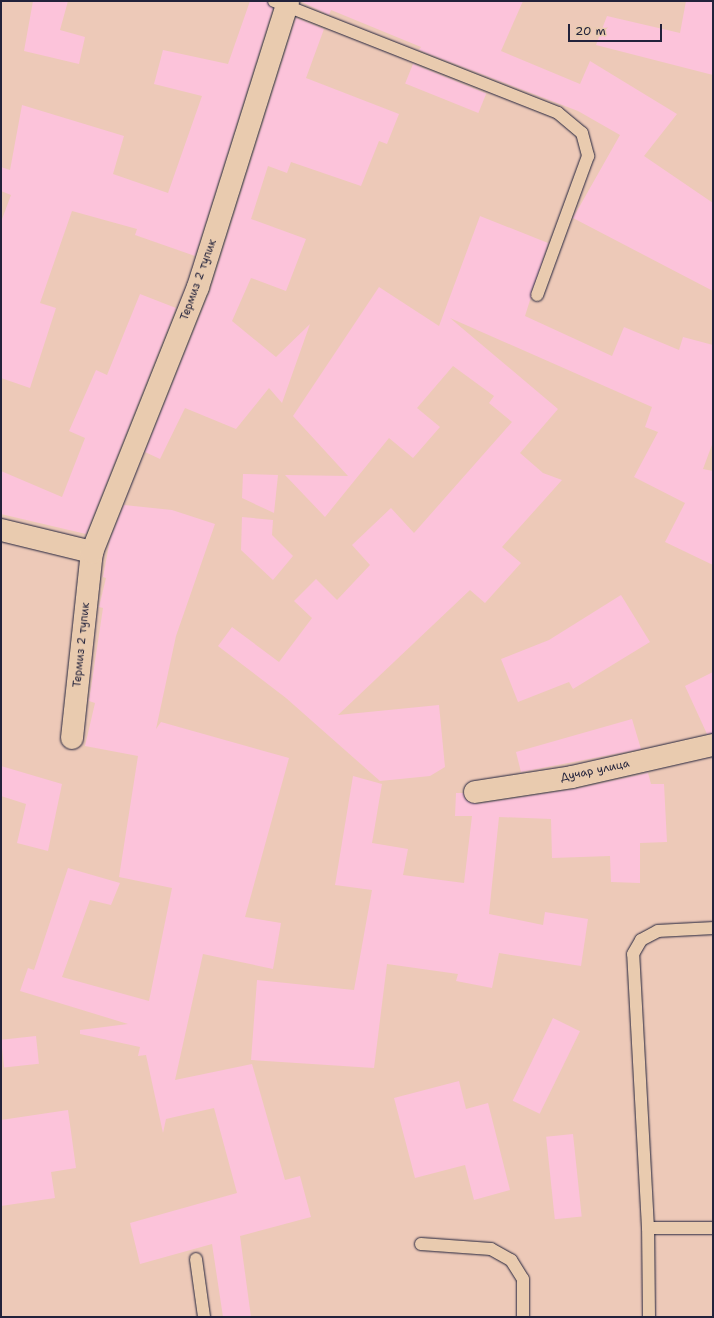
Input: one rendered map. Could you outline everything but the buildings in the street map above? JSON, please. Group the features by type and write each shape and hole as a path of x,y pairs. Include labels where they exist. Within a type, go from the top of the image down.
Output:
{"street":[{"name":"Термиз 2 тупик","path":"72,738 92,552 198,287 283,2"},
{"path":"2,536 92,552"},
{"name":"Дучар улица","path":"475,792 572,777 713,745"}],"lane":[{"path":"283,2 558,113 582,133 588,156 537,296"},
{"path":"649,1317 648,1228 633,954 641,940 658,931 713,928"},
{"path":"648,1228 713,1228"},
{"path":"421,1244 491,1249 512,1260 523,1279 523,1317"},
{"path":"196,1258 204,1317"}]}
